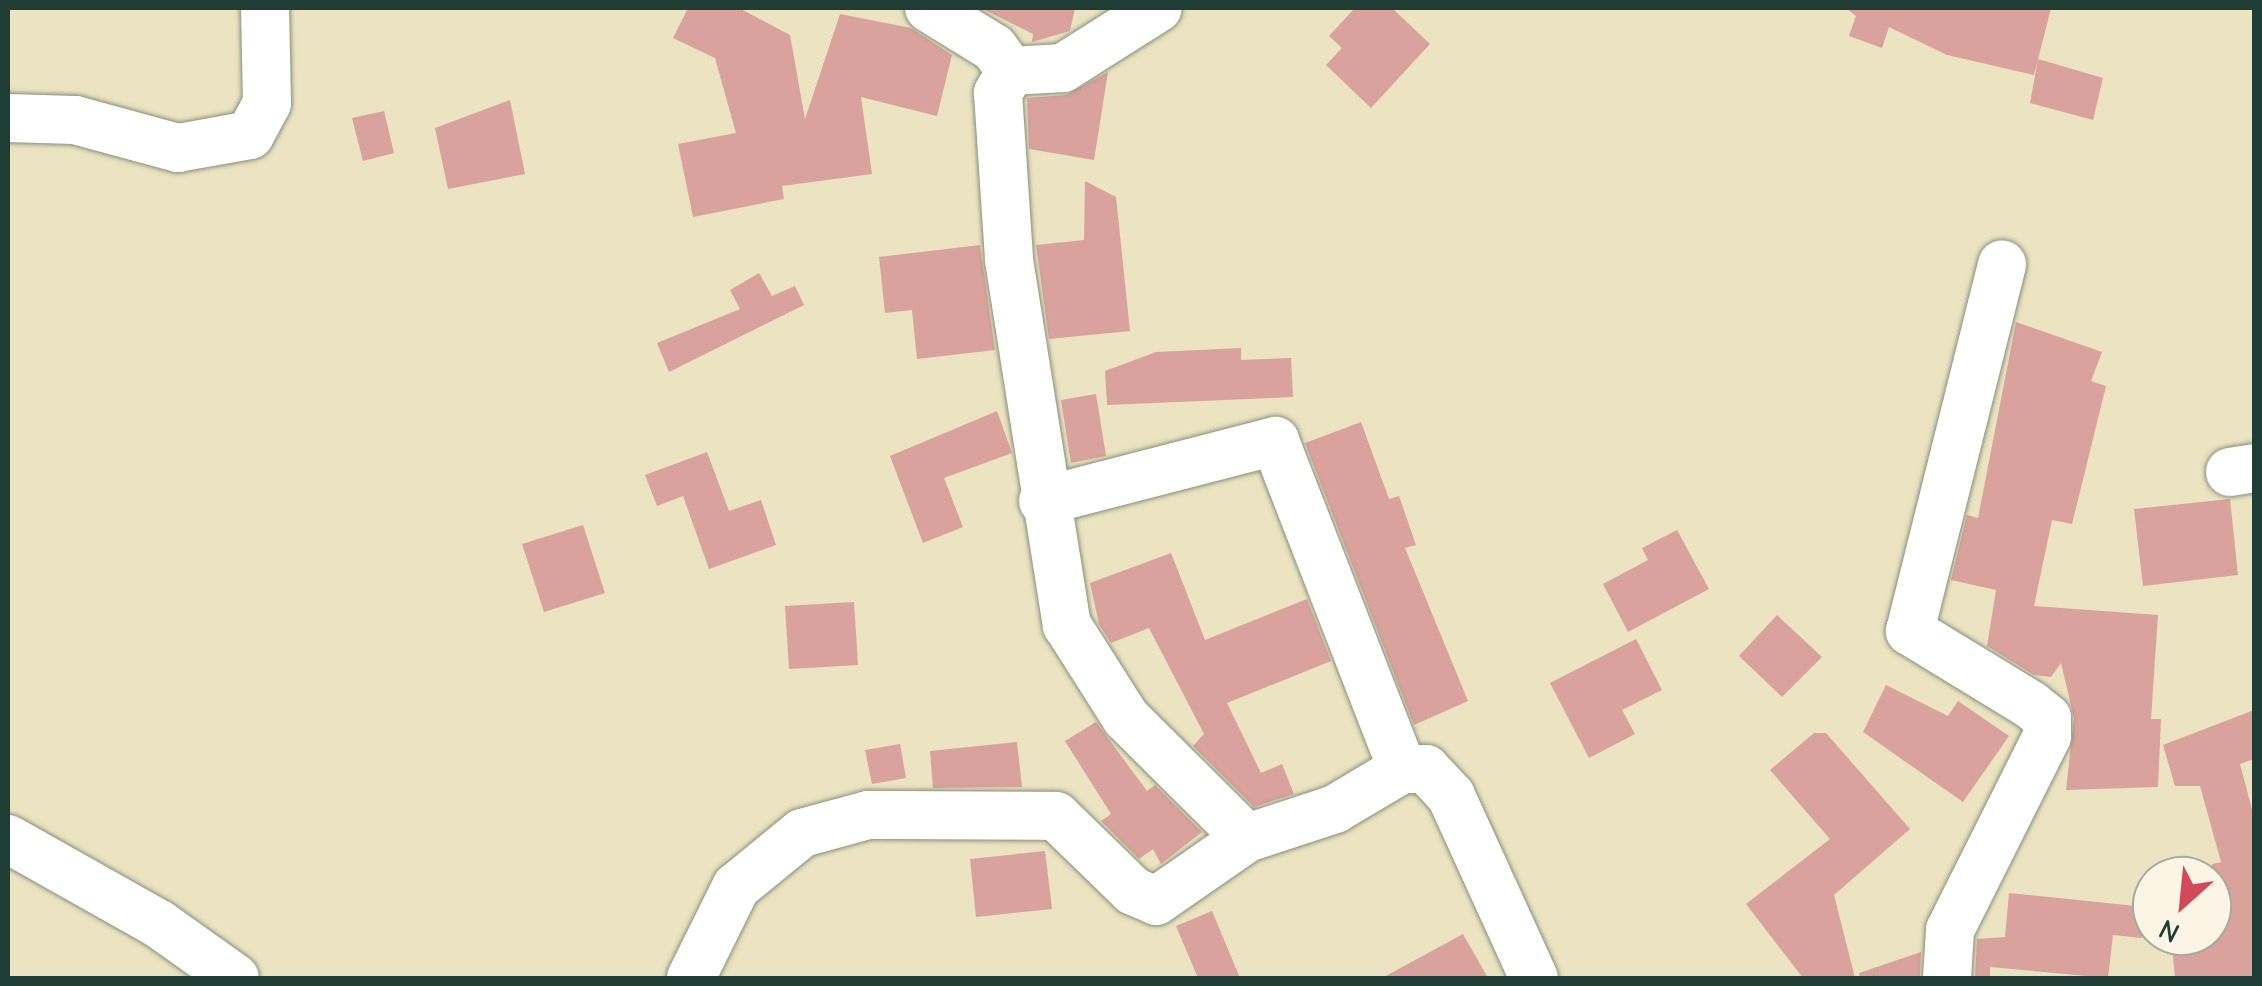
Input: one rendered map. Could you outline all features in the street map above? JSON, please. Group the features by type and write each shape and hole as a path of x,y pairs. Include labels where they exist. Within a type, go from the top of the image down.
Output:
{"street":[{"path":"8,118 75,120 178,148 250,135 267,103 266,8"},
{"path":"929,8 994,48 1011,70"},
{"path":"1011,70 1063,68 1158,8"},
{"path":"1011,70 998,94 1006,221 1043,500 1067,624 1092,677 1199,800 1247,838"},
{"path":"1947,978 1950,930 2048,736 2047,718 2031,705 1910,631 2002,264"},
{"path":"1043,500 1275,441 1402,769"},
{"path":"691,978 736,887 802,833 868,815 1056,816 1133,890 1156,901 1247,838 1335,809 1402,769 1426,769 1451,796 1534,978"},
{"path":"8,840 159,924 235,978"}],"building":[{"path":"688,8 739,8 790,35 805,119 840,14 911,28 952,55 937,116 861,97 872,174 782,186 784,199 693,217 678,144 736,133 715,58 673,38"},
{"path":"981,8 1075,8 1070,31 1032,42 1033,34"},
{"path":"1355,8 1392,8 1430,44 1371,108 1326,65 1342,48 1329,36"},
{"path":"1846,8 2051,8 2034,75 1947,55 1889,27 1882,48 1849,36 1856,16"},
{"path":"2038,59 2103,78 2093,120 2030,103"},
{"path":"1108,72 1094,160 1029,149 1027,98 1066,95"},
{"path":"510,100 525,174 448,189 435,128"},
{"path":"384,111 394,153 363,161 352,118"},
{"path":"1085,181 1116,197 1130,331 1049,339 1036,245 1084,240"},
{"path":"980,245 995,350 917,359 912,310 885,313 879,257"},
{"path":"759,273 772,296 795,286 804,305 669,372 657,343 740,309 730,290"},
{"path":"2016,322 2102,352 2091,381 2106,386 2072,524 2052,520 2034,606 2158,615 2151,719 2161,719 2158,787 2066,790 2074,718 2061,663 2051,677 2034,675 1987,646 1996,590 1951,580 1967,515 1978,518"},
{"path":"1241,348 1241,360 1291,358 1293,397 1107,405 1105,371 1156,352"},
{"path":"1096,394 1106,456 1071,463 1061,400"},
{"path":"997,411 1012,453 944,478 963,527 923,543 890,456"},
{"path":"1361,422 1389,499 1399,496 1416,545 1405,548 1468,701 1414,725 1305,443"},
{"path":"707,452 729,511 761,500 776,545 709,569 683,496 657,506 645,475"},
{"path":"2230,499 2238,575 2143,586 2134,509"},
{"path":"583,525 605,593 544,612 522,544"},
{"path":"1677,530 1709,589 1628,632 1603,584 1648,560 1642,548"},
{"path":"1171,553 1205,640 1307,599 1331,661 1227,703 1261,773 1282,764 1294,794 1254,807 1193,746 1204,734 1149,628 1111,643 1099,624 1090,583"},
{"path":"854,602 858,665 789,669 785,606"},
{"path":"1777,615 1822,657 1782,697 1739,656"},
{"path":"1636,639 1662,690 1622,710 1635,734 1589,758 1550,683"},
{"path":"1886,685 1948,716 1958,701 2009,736 1963,802 1863,732"},
{"path":"2254,710 2254,759 2240,764 2254,817 2254,978 2175,978 2173,956 2232,956 2232,856 2219,856 2200,786 2175,786 2163,745"},
{"path":"1096,722 1147,791 1155,785 1202,832 1161,864 1153,849 1139,859 1101,821 1111,814 1065,741"},
{"path":"1814,733 1826,733 1910,829 1834,895 1855,978 1803,978 1746,904 1830,839 1770,770"},
{"path":"1017,742 1022,787 933,788 930,751"},
{"path":"900,744 906,778 872,784 865,750"},
{"path":"1045,851 1052,909 976,917 970,859"},
{"path":"2009,893 2132,906 2132,937 2113,935 2108,978 1990,967 1990,978 1975,978 1977,939 2005,937"},
{"path":"1212,911 1240,978 1198,978 1176,926"},
{"path":"1463,934 1488,978 1382,978"},
{"path":"1921,952 1920,978 1860,978 1859,973"}]}
